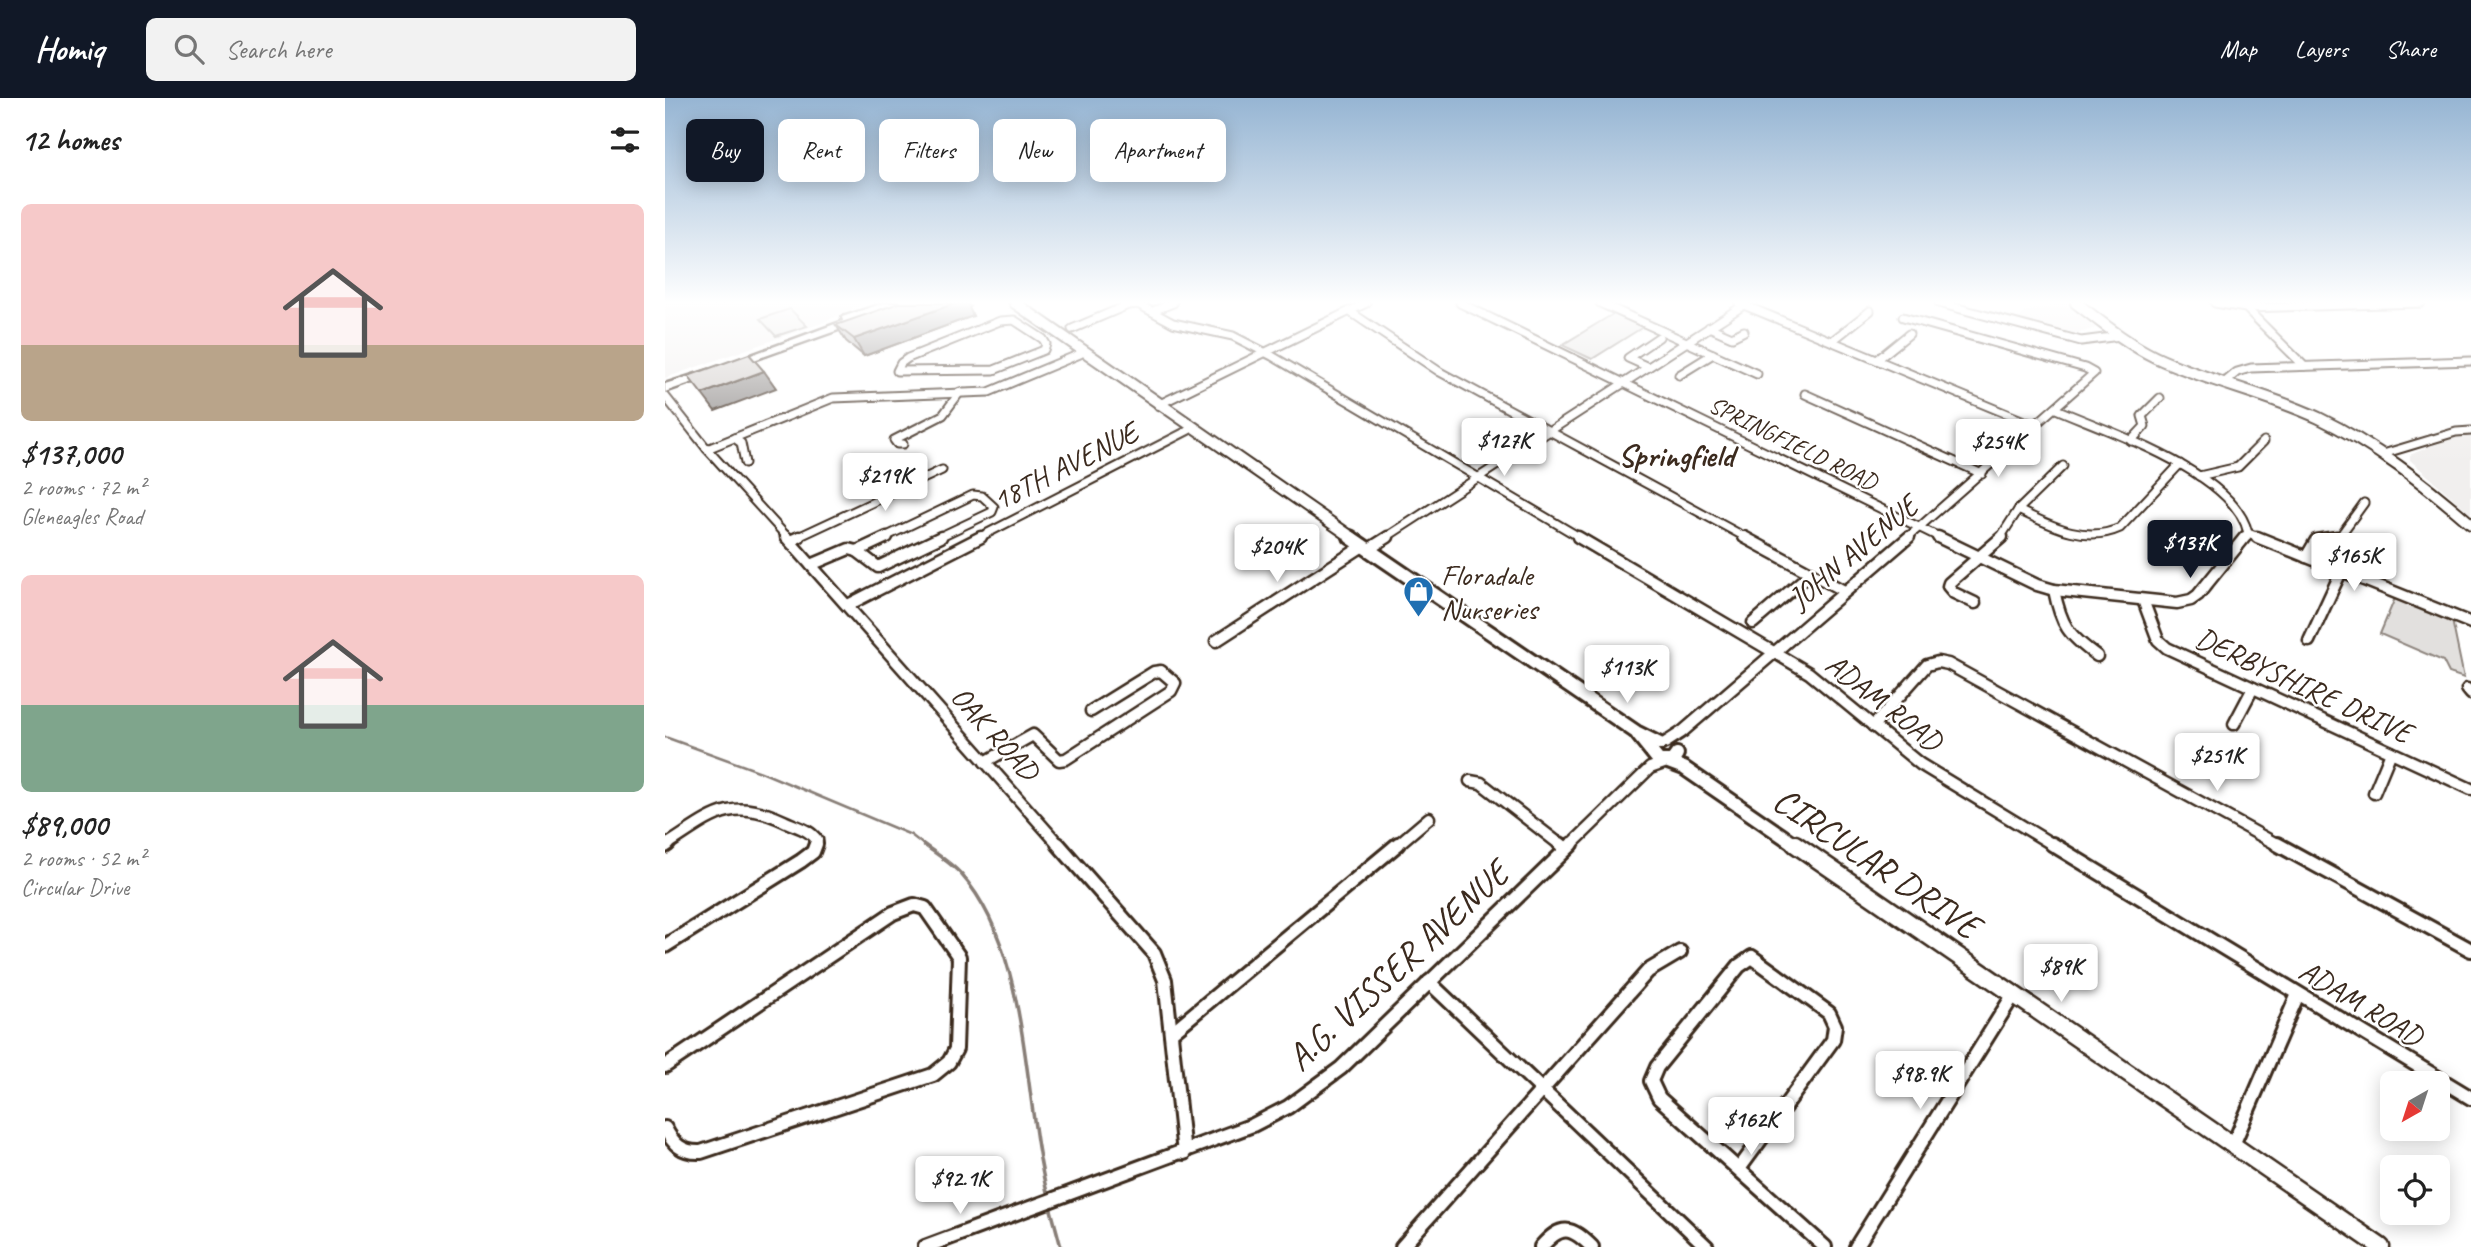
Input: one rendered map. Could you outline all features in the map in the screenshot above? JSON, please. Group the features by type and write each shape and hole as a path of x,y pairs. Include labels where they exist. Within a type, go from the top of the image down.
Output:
{"main road":[{"path":"665,381 736,357"},
{"path":"665,388 755,357"}],"street":[{"path":"911,357 901,363 897,370 905,373 990,371 1029,357"},
{"path":"707,449 839,396 994,391 1074,357"},
{"name":"CIRCULAR DRIVE","path":"1084,357 1111,375 1119,377"},
{"name":"CIRCULAR DRIVE","path":"1090,357 1636,732 1663,755 2381,1247"},
{"path":"1158,405 1255,357"},
{"name":"ADAM ROAD","path":"1272,357 1819,680 1928,769 2471,1098"},
{"path":"1414,357 1844,591"},
{"name":"SPRINGFIELD ROAD","path":"1570,357 2037,585 2054,590 2177,603 2191,600 2248,533"},
{"path":"1630,357 1628,358 1648,367"},
{"path":"1216,641 1478,478 1664,357"},
{"path":"1679,375 1709,357"},
{"path":"1719,357 1757,374"},
{"path":"1869,357 2036,426"},
{"path":"1877,360 1881,357"},
{"name":"JOHN AVENUE","path":"1663,755 1682,732 1982,474 2094,373 2042,357"},
{"path":"2158,357 2316,416 2383,454 2471,524"},
{"path":"2295,357 2304,366"},
{"path":"2225,382 2242,369 2471,360"},
{"path":"1006,366 1025,379"},
{"path":"904,444 897,444 894,439 948,411 960,392"},
{"path":"1805,394 1982,474"},
{"name":"OAK ROAD","path":"665,396 707,449 1154,953 1165,980 1184,1153"},
{"path":"2131,441 2145,426 2143,416 2160,398"},
{"path":"2056,409 2131,441 2199,476 2242,513 2248,533 2471,623"},
{"name":"18TH AVENUE","path":"848,605 1193,428"},
{"path":"2383,454 2450,433 2471,431"},
{"path":"734,438 741,443 745,463"},
{"path":"2199,476 2238,467 2264,441"},
{"path":"2018,510 2063,530 2100,534 2114,532 2180,464"},
{"path":"1975,603 1954,593 1948,586 2008,530 2018,510 2063,466"},
{"path":"790,541 942,470"},
{"path":"811,565 844,551 857,551 974,495 982,496 995,507 992,512 879,567 872,565 857,551"},
{"path":"2306,557 2316,540 2340,536 2364,503"},
{"path":"2309,641 2341,572"},
{"path":"1753,623 1811,573"},
{"path":"2054,590 2062,626 2073,639 2097,656"},
{"name":"DERBYSHIRE DRIVE","path":"2143,600 2161,643 2471,789"},
{"path":"1873,726 1927,665 1938,662 1948,664 2471,950"},
{"path":"985,762 1033,735 1059,760 1066,759 1171,691 1175,683 1161,671 1154,672 1091,711"},
{"path":"2234,724 2253,688"},
{"path":"2374,793 2391,752"},
{"name":"A.G. VISSER AVENUE","path":"925,1247 1254,1125 1315,1088 1341,1068 1663,755"},
{"path":"1470,781 1481,783 1566,849"},
{"path":"665,846 716,816 741,808 770,815 809,832 817,840 813,852 801,861 665,946"},
{"path":"1171,1033 1429,818"},
{"path":"665,1066 893,913 909,906 925,908 959,957 956,1049 949,1062 933,1075 701,1152 688,1153 678,1149 665,1128"},
{"path":"1402,1247 1647,971 1664,958 1680,952"},
{"path":"1739,1169 1833,1040 1836,1032 1835,1022 1829,1013 1752,957 1739,966 1657,1067 1651,1081 1659,1098 1825,1247"},
{"path":"1429,982 1707,1247"},
{"path":"1856,1247 2014,994"},
{"path":"2233,1145 2298,994"},
{"path":"1541,1247 1555,1232 1569,1229 1578,1232 1592,1247"}],"shaded area":[{"path":"665,357 726,357 665,378"},
{"path":"2471,435 2471,514 2410,460 2410,455 2459,436"},
{"path":"2395,598 2452,620 2464,678 2449,673 2443,661 2380,634"}],"building":[{"path":"742,357 751,357 764,371 702,394 688,376"}],"waterway":[{"path":"665,737 761,772 911,835 925,846"},
{"path":"923,844 961,874 984,906 1000,944 1021,1028 1048,1196"},
{"path":"1050,1206 1061,1247"}],"place":[{"name":"Floradale Nurseries","path":"1418,619"}],"district":[{"name":"Springfield","path":"1676,455"}]}
